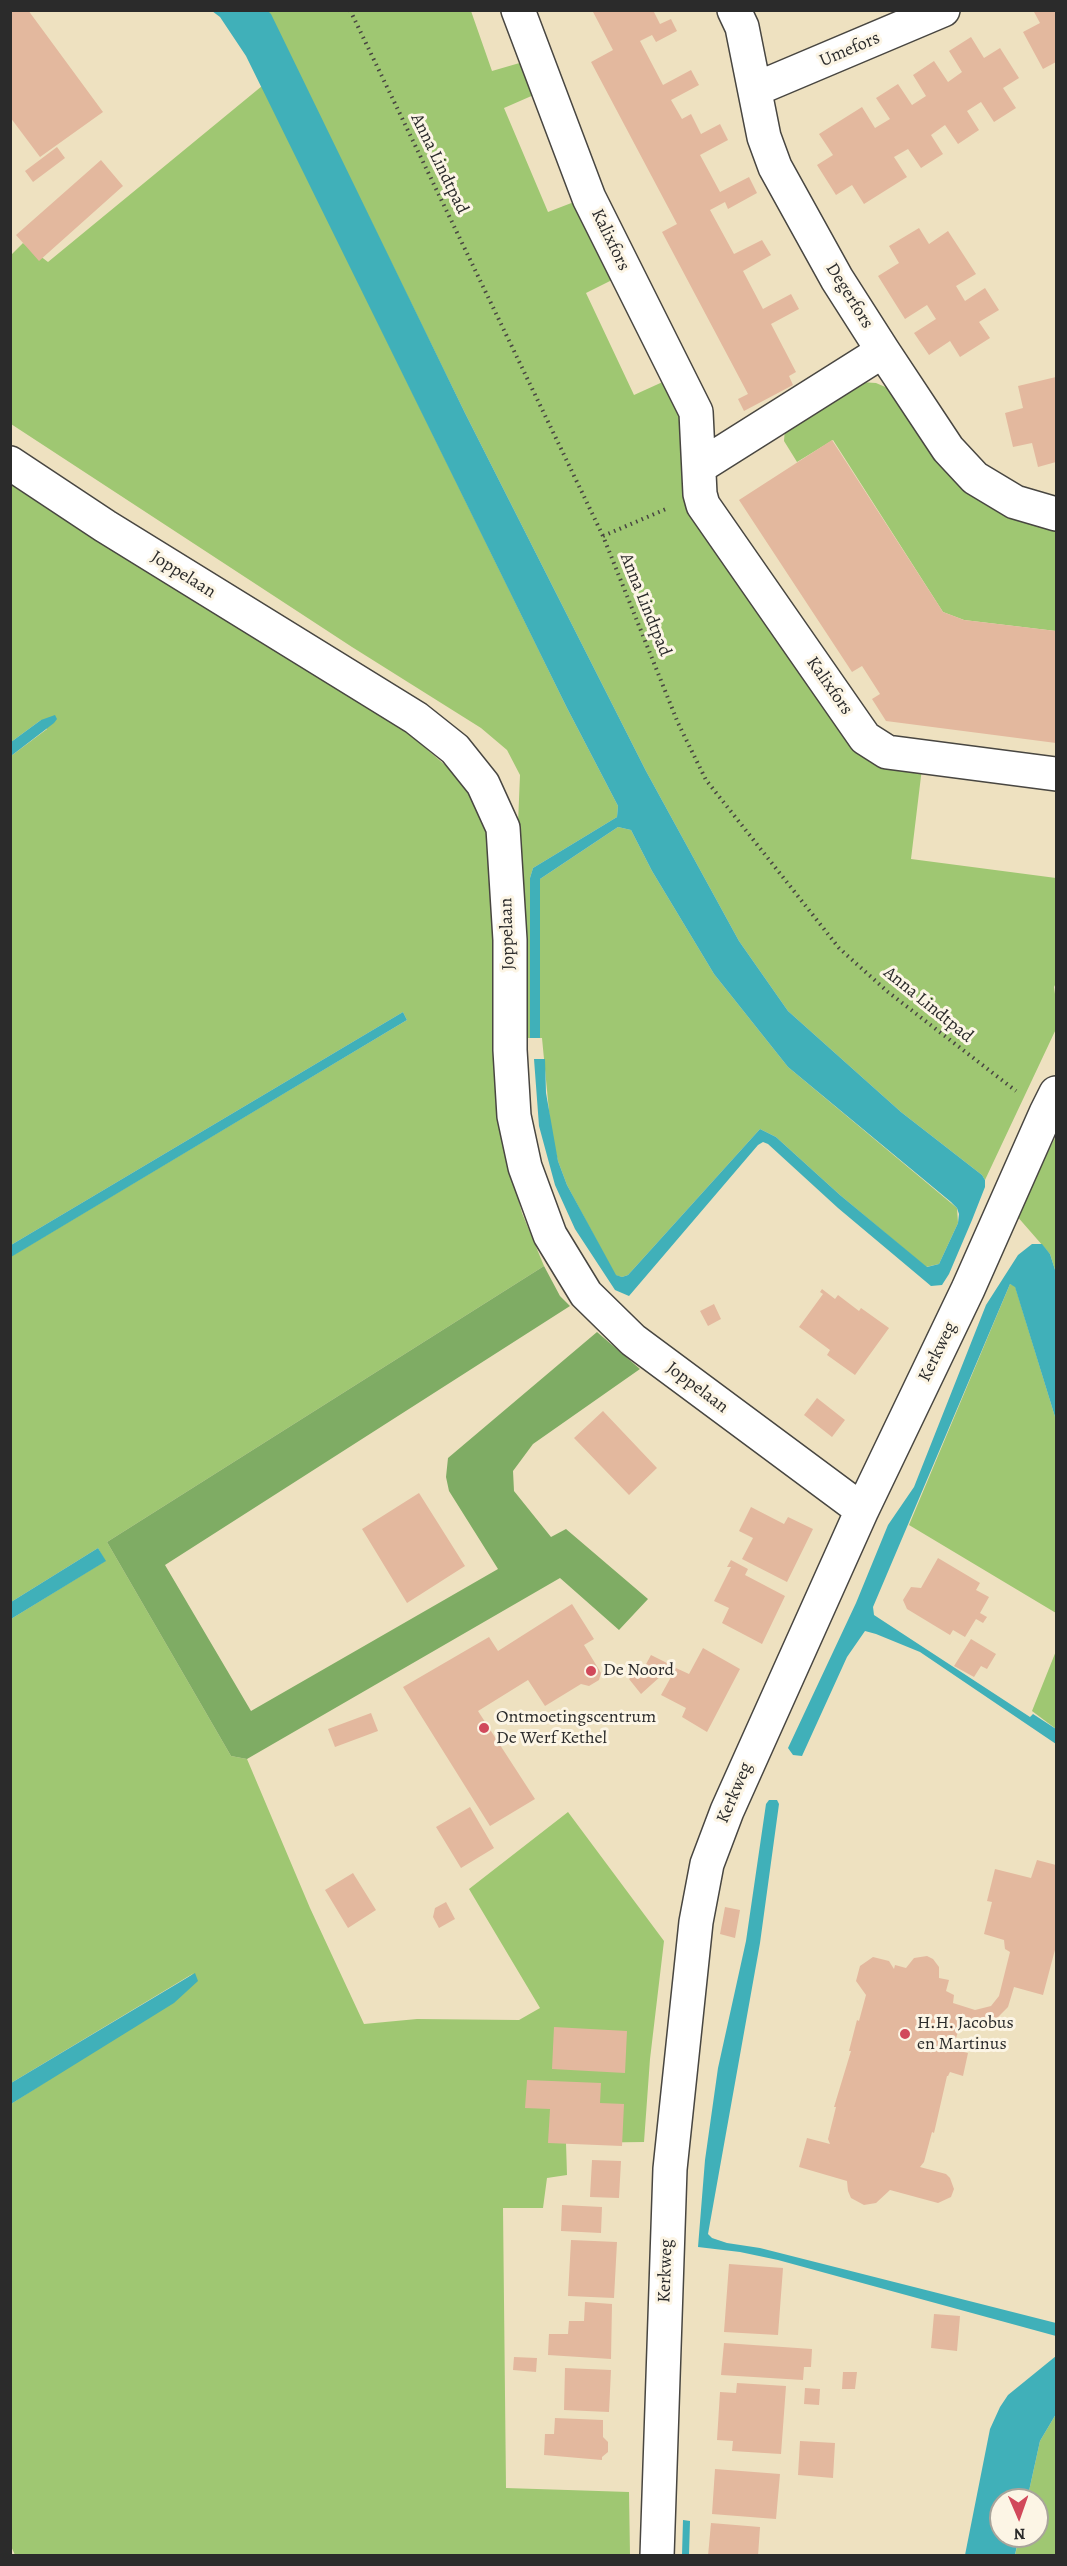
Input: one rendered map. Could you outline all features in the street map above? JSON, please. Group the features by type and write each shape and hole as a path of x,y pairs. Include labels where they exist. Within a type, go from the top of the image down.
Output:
{"street":[{"name":"Kalixfors","path":"518,10 589,198 696,412 700,480 708,513 866,738 887,752 1056,774"},
{"name":"Degerfors","path":"734,10 741,27 756,89 764,136 775,167 837,279 948,449 975,478 1015,502 1056,514"},
{"name":"Umefors","path":"756,89 944,10"},
{"path":"700,480 883,351"},
{"name":"Joppelaan","path":"10,464 105,526 416,718 455,749 483,784 502,828 510,940 510,1050 514,1116 525,1167 550,1234 586,1294 633,1340 862,1510"},
{"name":"Kerkweg","path":"657,2556 670,2169 696,1922 707,1864 727,1811 862,1510 968,1289 1051,1103"}],"path":[{"name":"Anna Lindtpad","path":"350,10 603,536 678,723 706,780 839,948 888,992 1051,1103"},
{"path":"603,536 700,480"}],"green space":[{"path":"268,11 471,11 492,71 523,62 536,94 504,108 548,212 574,202 616,278 586,293 634,395 667,380 688,418 689,490 810,672 922,768 911,859 1056,878 1056,983 1054,987 1056,1029 985,1180 982,1175 901,1112 788,1011 739,941 646,771 465,413"},
{"path":"262,86 567,708 618,806 617,817 533,868 530,878 530,1038 523,1038 517,848 520,775 507,750 481,728 352,647 11,424 11,255 23,243 48,262"},
{"path":"861,382 876,383 890,389 1056,523 1056,631 964,620 943,612 833,440 797,462 784,441 785,428"},
{"path":"11,478 406,731 461,779 478,803 491,834 507,1158 522,1213 544,1266 107,1542 231,1756 247,1759 310,1908 364,2024 417,2019 519,2020 540,2008 469,1889 568,1812 664,1941 650,2059 644,2142 566,2143 567,2175 547,2178 543,2208 503,2208 506,2488 629,2492 630,2555 15,2555 10,2544 11,2104 75,2063 194,1973 11,2083 11,1619 105,1561 98,1548 11,1602 10,1257 407,1020 403,1012 11,1245 11,756 47,729 41,720 11,742"},
{"path":"618,827 631,830 652,871 714,974 788,1067 957,1208 958,1223 939,1264 926,1267 840,1195 776,1137 760,1129 628,1275 622,1277 615,1275 567,1185 551,1132 542,1038 540,1038 538,920 540,879"},
{"path":"1056,1136 1056,1273 1050,1254 1016,1215"},
{"path":"544,1266 560,1296 570,1306 165,1565 251,1711 498,1569 449,1491 446,1477 448,1458 597,1332 640,1369 533,1444 513,1471 514,1491 551,1537 566,1529 648,1599 619,1630 560,1578 247,1759 231,1756 107,1542"},
{"path":"1010,1284 1015,1286 1056,1420 1056,1613 909,1525"},
{"path":"1056,1651 1056,1729 1032,1711"},
{"path":"1056,2414 1056,2555 1015,2556 1017,2548 1049,2548 1049,2488 1030,2488 1040,2441"}],"water":[{"path":"212,11 268,11 271,14 465,413 646,771 739,941 788,1011 901,1112 982,1175 985,1180 985,1187 972,1220 942,1285 931,1286 763,1142 758,1145 629,1296 615,1290 575,1229 555,1185 539,1126 534,1059 545,1059 546,1093 558,1161 567,1185 616,1275 622,1277 628,1275 760,1129 776,1137 840,1195 927,1267 939,1264 958,1223 959,1214 951,1202 788,1067 714,974 652,871 631,830 618,827 540,879 540,1038 530,1038 530,878 533,868 617,817 618,806 567,708 246,56 220,17"},
{"path":"55,715 57,719 54,723 11,756 11,742 41,720"},
{"path":"403,1012 407,1020 11,1257 11,1245"},
{"path":"1032,1244 1042,1244 1050,1254 1056,1273 1056,1420 1015,1287 1010,1284 873,1607 874,1615 1030,1717 1033,1714 1056,1729 1056,1744 920,1652 865,1631 847,1657 802,1756 793,1755 788,1748 856,1603 888,1525 914,1487 986,1305 1018,1255"},
{"path":"98,1548 106,1561 11,1619 11,1602"},
{"path":"769,1800 777,1800 779,1804 760,1943 708,2234 712,2238 727,2243 760,2248 1056,2323 1056,2336 778,2260 740,2252 698,2247 705,2160 718,2068 746,1941 766,1804"},
{"path":"195,1973 198,1981 174,2003 11,2104 11,2083"},
{"path":"1056,2356 1056,2414 1040,2441 1030,2488 989,2488 989,2548 1016,2548 1015,2555 965,2555 990,2429 1008,2395"},
{"path":"683,2520 690,2521 689,2555 682,2555"}],"building":[{"path":"10,10 28,10 103,112 40,157 10,117"},
{"path":"592,10 653,10 660,24 671,19 677,31 656,42 652,35 640,41 663,85 691,70 699,85 671,100 682,119 691,114 701,134 720,124 728,140 700,155 720,192 749,177 757,193 728,209 725,202 710,210 734,254 762,240 771,255 743,271 763,309 791,294 799,309 771,324 796,372 789,376 793,385 744,411 738,399 748,394 662,232 677,224 591,62 613,50"},
{"path":"1033,10 1056,10 1056,62 1043,69 1023,32 1040,23"},
{"path":"971,37 984,58 1000,48 1019,78 1003,88 1016,108 994,122 981,102 967,111 979,130 958,144 945,125 931,135 943,154 921,168 908,149 894,157 907,177 864,204 852,185 836,195 817,165 833,155 819,134 862,107 875,128 890,119 876,98 898,84 912,105 926,96 913,75 934,61 948,82 962,72 949,51"},
{"path":"57,147 65,158 33,182 25,171"},
{"path":"101,160 123,186 39,261 16,235"},
{"path":"919,228 929,244 948,231 976,274 956,286 965,301 985,288 999,310 979,322 990,338 960,357 950,341 929,355 914,333 936,319 927,305 905,319 878,276 899,263 889,246"},
{"path":"1056,377 1056,462 1038,467 1032,443 1013,447 1005,413 1023,408 1018,386"},
{"path":"832,440 943,612 964,620 1056,631 1056,743 886,721 872,699 880,694 862,666 852,672 739,500"},
{"path":"822,1289 835,1299 838,1295 859,1311 861,1308 889,1328 855,1375 827,1355 830,1350 799,1327 823,1294 820,1292"},
{"path":"714,1304 721,1319 708,1326 700,1311"},
{"path":"817,1398 845,1420 832,1437 804,1415"},
{"path":"603,1411 657,1468 629,1495 574,1438"},
{"path":"419,1493 465,1566 407,1603 362,1529"},
{"path":"751,1507 784,1524 788,1517 813,1529 787,1582 742,1559 753,1538 739,1531"},
{"path":"938,1558 980,1583 976,1590 989,1597 980,1613 987,1617 983,1623 976,1619 965,1637 953,1630 950,1635 907,1609 903,1600 911,1587 921,1588"},
{"path":"731,1560 748,1569 745,1575 785,1596 762,1644 722,1623 729,1608 714,1601 731,1567 727,1567"},
{"path":"572,1604 594,1639 584,1645 601,1673 599,1680 589,1686 581,1684 545,1706 528,1680 478,1711 535,1799 490,1826 403,1687 489,1637 498,1651"},
{"path":"971,1639 996,1654 987,1669 981,1666 974,1677 954,1666"},
{"path":"703,1648 740,1669 707,1732 682,1717 686,1708 661,1695 676,1668 689,1674"},
{"path":"651,1655 669,1664 662,1675 641,1694 629,1679 645,1666"},
{"path":"371,1713 378,1731 335,1747 328,1729"},
{"path":"470,1807 494,1848 461,1868 436,1827"},
{"name":"H.H. Jacobus en Martinus","path":"1037,1860 1056,1865 1056,1946 1043,1995 1014,1987 1008,2007 996,2019 981,2023 962,2018 954,2045 955,2050 968,2053 963,2076 950,2072 947,2076 934,2133 932,2132 924,2162 920,2167 946,2174 954,2189 951,2197 938,2203 890,2190 876,2203 864,2205 851,2198 847,2181 799,2167 807,2138 830,2144 828,2139 836,2107 834,2107 866,1995 856,1981 860,1966 873,1957 889,1961 894,1969 895,1965 906,1968 914,1958 927,1956 933,1959 939,1967 939,1978 949,1980 946,1991 954,1995 953,2003 975,2010 991,2006 999,1996 1010,1952 1005,1949 1004,1940 984,1934 992,1902 987,1901 995,1869 1031,1878"},
{"path":"353,1873 376,1910 348,1928 325,1890"},
{"path":"446,1902 455,1919 439,1928 433,1917 435,1908"},
{"path":"725,1907 740,1910 735,1938 720,1934"},
{"path":"554,2027 627,2031 625,2073 552,2069"},
{"path":"527,2080 601,2083 600,2103 624,2104 622,2146 548,2143 550,2109 525,2108"},
{"path":"592,2160 621,2161 619,2198 590,2197"},
{"path":"562,2205 602,2207 601,2233 561,2231"},
{"path":"571,2240 617,2242 614,2298 568,2296"},
{"path":"729,2264 783,2268 778,2335 724,2332"},
{"path":"585,2302 612,2304 611,2359 548,2355 549,2334 568,2334 569,2321 584,2321"},
{"path":"934,2314 960,2316 957,2351 931,2348"},
{"path":"724,2343 812,2349 811,2367 804,2367 803,2380 721,2375"},
{"path":"514,2357 537,2358 536,2372 513,2370"},
{"path":"565,2368 611,2370 609,2412 564,2410"},
{"path":"843,2372 857,2372 855,2389 842,2389"},
{"path":"737,2383 786,2386 781,2454 732,2451 733,2441 717,2440 720,2392 736,2393"},
{"path":"805,2388 820,2389 819,2405 804,2404"},
{"path":"555,2418 603,2420 603,2437 608,2442 608,2452 602,2460 544,2455 545,2434 554,2434"},
{"path":"800,2441 835,2443 833,2478 798,2475"},
{"path":"715,2469 780,2474 776,2519 712,2514"},
{"path":"711,2523 760,2527 758,2556 708,2556"}],"place":[{"name":"De Noord","path":"591,1671"},
{"name":"Ontmoetingscentrum De Werf Kethel","path":"484,1728"},
{"name":"H.H. Jacobus en Martinus","path":"905,2034"}]}
